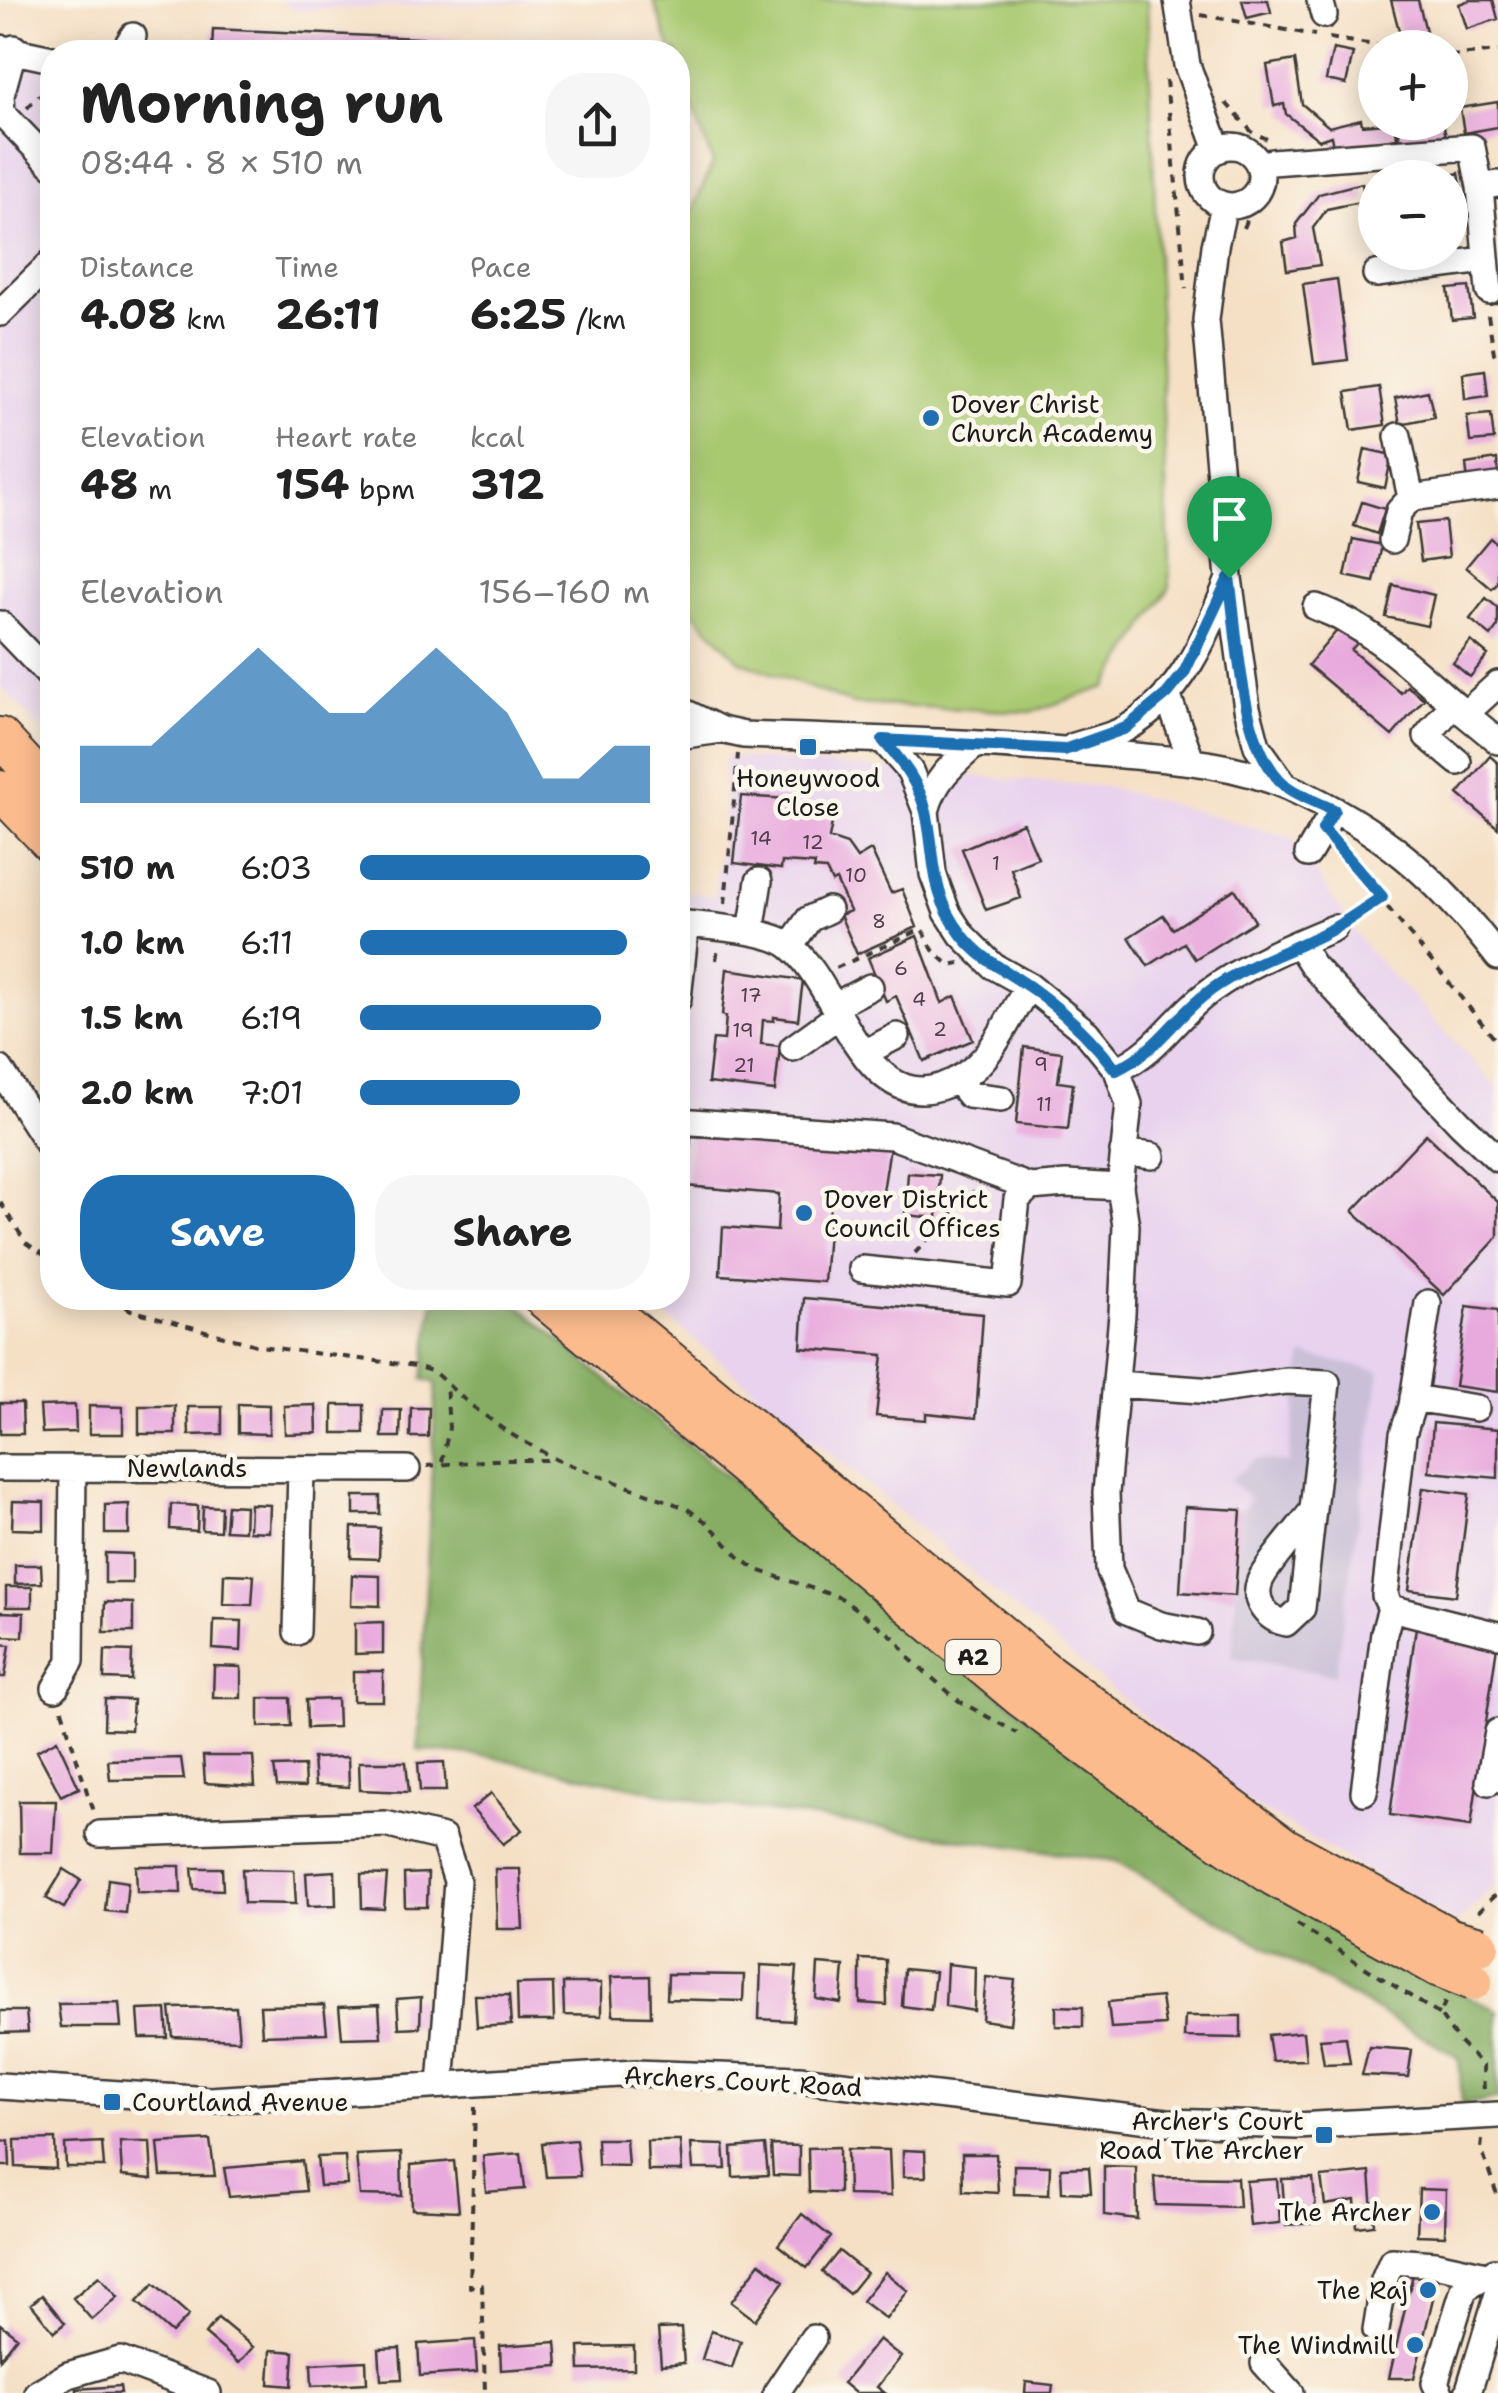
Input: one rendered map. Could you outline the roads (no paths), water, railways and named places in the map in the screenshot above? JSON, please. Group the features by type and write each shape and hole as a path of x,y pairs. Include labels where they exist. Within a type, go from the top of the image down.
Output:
{"highway":[{"path":"0,737 40,780"},
{"path":"0,790 40,832"},
{"name":"A2","path":"558,1310 1020,1697 1129,1778 1274,1876 1471,1959"},
{"name":"A2","path":"609,1310 1045,1671 1286,1848 1471,1959"}],"street":[{"path":"1183,6 1186,65 1218,150"},
{"path":"40,56 7,48 2,95 2,113 40,153"},
{"path":"1225,146 1246,150 1259,166 1260,184 1244,204 1224,206 1207,194 1201,175 1204,164 1218,150 1225,146"},
{"path":"1259,166 1472,147 1489,185 1484,260 1489,291"},
{"path":"1224,206 1206,320 1229,578 1247,708 1257,746 1285,785 1329,820 1394,847 1432,878 1460,906 1498,957"},
{"path":"1376,274 1484,260"},
{"path":"0,314 40,274"},
{"path":"1398,436 1411,498"},
{"path":"1392,540 1399,510 1411,498 1498,486"},
{"path":"1064,750 1126,728 1167,694 1184,673 1229,578"},
{"path":"1316,607 1339,615 1377,641 1498,741"},
{"path":"0,624 40,666"},
{"path":"1458,762 1427,736 1498,684"},
{"path":"1167,694 1191,760"},
{"path":"690,718 723,741"},
{"path":"690,737 723,741 744,735 883,740 1191,760 1285,785"},
{"path":"883,740 910,771 926,811 933,874 947,912 973,946 1087,1033 1116,1070 1129,1104 1120,1187 1126,1226 1122,1314 1106,1493 1109,1569 1127,1610 1161,1625 1197,1632"},
{"path":"926,811 943,772 975,745"},
{"path":"1308,854 1329,820"},
{"path":"751,932 758,881"},
{"path":"790,946 810,920 828,910"},
{"path":"690,924 751,932 790,946 816,978 864,1053 884,1078 901,1086 932,1090 958,1080 986,1056 1029,986"},
{"path":"1116,1070 1139,1060 1158,1045 1184,1012 1213,988 1334,928"},
{"path":"1298,943 1312,966 1498,1159"},
{"path":"793,1048 870,987"},
{"path":"864,1053 897,1036"},
{"path":"0,1069 40,1131"},
{"path":"958,1080 969,1095 1001,1099"},
{"path":"690,1122 892,1136 1024,1193 1066,1184 1120,1187"},
{"path":"1123,1152 1152,1156"},
{"path":"862,1269 1008,1284 1024,1193"},
{"path":"1364,1792 1384,1633 1391,1608 1385,1584 1402,1434 1414,1398 1428,1304"},
{"path":"1116,1384 1214,1391 1286,1381 1327,1382 1313,1510"},
{"path":"1414,1398 1476,1408"},
{"name":"Newlands","path":"0,1468 407,1469"},
{"path":"55,1688 72,1661 73,1468"},
{"path":"297,1632 301,1468"},
{"path":"1391,1608 1498,1635"},
{"path":"1489,1782 1498,1732"},
{"path":"100,1834 385,1824 443,1838 457,1881 441,2085"},
{"name":"Archers Court Road","path":"0,2086 210,2100 635,2073 799,2079 1166,2122 1297,2126 1494,2120"},
{"path":"1376,2330 1384,2280 1392,2261 1435,2264 1494,2279"},
{"path":"1440,2393 1435,2384 1464,2290 1494,2279"},
{"path":"1468,2393 1494,2279"},
{"path":"776,2393 813,2338"},
{"path":"37,2393 68,2375 120,2360 208,2393"},
{"path":"1264,2363 1291,2393"}],"place":[{"name":"Dover Christ Church Academy","path":"931,418"},
{"name":"Honeywood Close","path":"808,747"},
{"name":"Dover District Council Offices","path":"804,1213"},
{"name":"Courtland Avenue","path":"112,2102"},
{"name":"Archer's Court Road The Archer","path":"1324,2135"},
{"name":"The Archer","path":"1432,2212"},
{"name":"The Raj","path":"1428,2290"},
{"name":"The Windmill","path":"1415,2345"}]}
